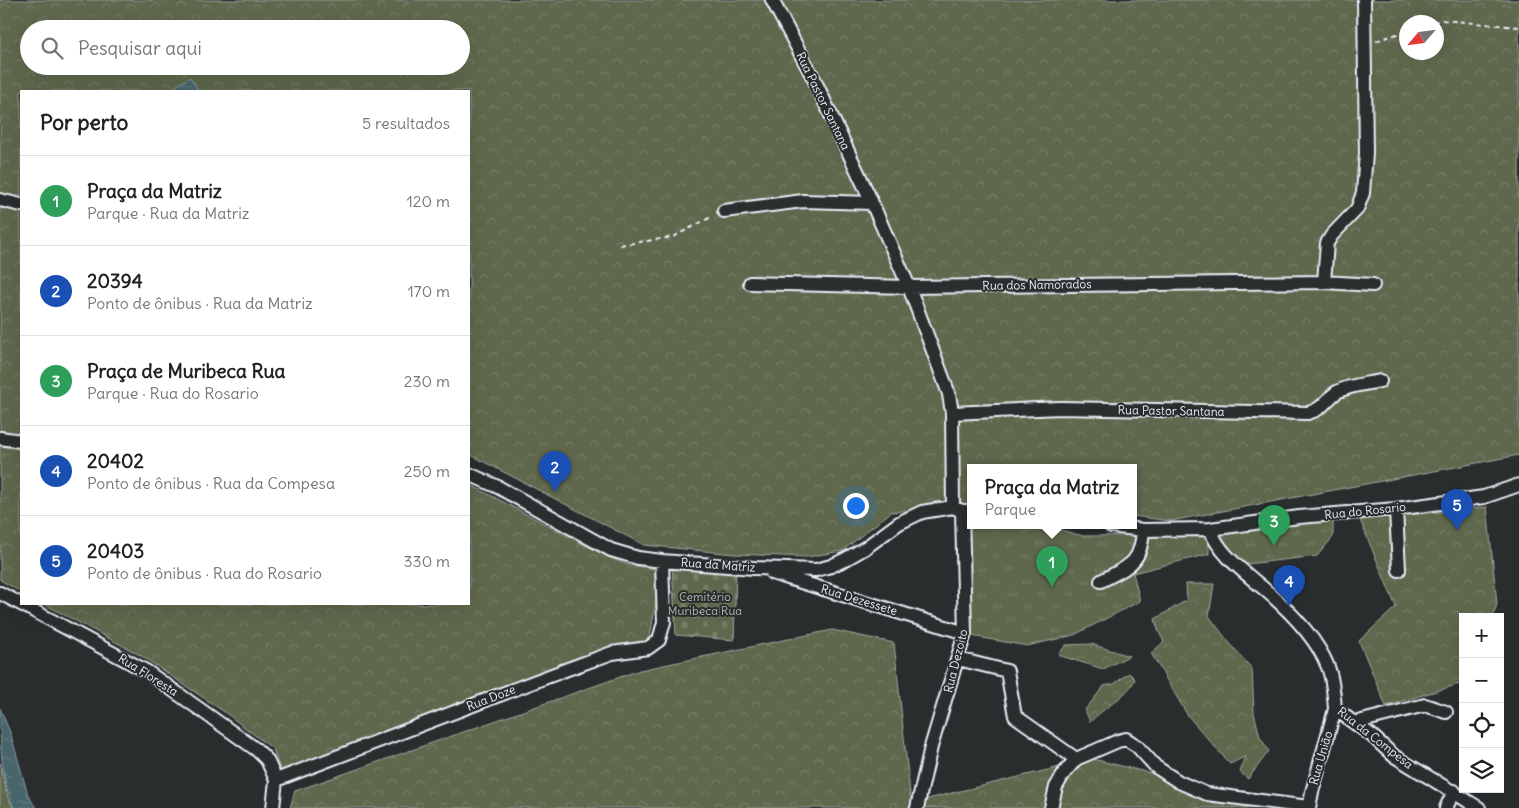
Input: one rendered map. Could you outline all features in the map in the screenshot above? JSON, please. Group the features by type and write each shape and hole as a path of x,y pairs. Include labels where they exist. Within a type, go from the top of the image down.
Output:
{"street":[{"name":"Rua Pastor Santana","path":"772,0 814,79 872,203 909,287 949,394 962,510"},
{"path":"1324,282 1327,243 1332,235 1357,209 1363,193 1366,153 1364,0"},
{"path":"0,200 20,205"},
{"path":"724,211 803,201 872,203"},
{"name":"Rua dos Namorados","path":"750,283 909,287 1324,282 1374,285"},
{"name":"Rua Pastor Santana","path":"952,413 1060,408 1308,413 1321,408 1336,393 1345,388 1380,381"},
{"path":"0,438 20,441"},
{"name":"Rua da Matriz","path":"470,474 498,487 611,550 638,558 754,568 816,570 831,566 866,548 899,523 922,512 962,510"},
{"name":"Rua do Rosario","path":"1210,529 1299,517 1396,509 1484,497 1519,485"},
{"path":"1396,509 1399,570"},
{"name":"Rua Dezoito","path":"917,808 931,747 965,633 962,510"},
{"path":"1135,529 1210,529"},
{"name":"Rua da Compesa","path":"1210,529 1221,548 1234,564 1296,620 1319,649 1332,679 1335,709 1354,722 1394,756 1479,808"},
{"path":"1101,581 1137,559 1141,548 1143,530"},
{"name":"Rua Doze","path":"276,780 612,653 648,648 659,640 663,628 662,561"},
{"name":"Rua Dezessete","path":"754,568 965,633"},
{"name":"Rua Floresta","path":"0,593 20,604"},
{"name":"Rua Floresta","path":"23,605 146,672 257,750 267,760 276,780"},
{"path":"958,659 1007,671 1015,716 1076,759"},
{"path":"1354,722 1425,705 1446,712"},
{"name":"Rua União","path":"1309,808 1335,709"},
{"path":"1050,808 1056,787 1064,773 1076,759 1126,738 1137,746 1156,767 1180,782 1207,794 1309,808"},
{"path":"273,808 276,780"},
{"path":"1446,808 1454,791"}],"path":[{"path":"1444,20 1519,27"},
{"path":"1364,44 1399,33"},
{"path":"620,245 673,237 724,211"}],"green space":[{"path":"0,0 1519,0 1519,455 1170,521 1137,517 1137,464 967,464 967,505 891,512 842,551 807,557 734,554 644,545 470,455 470,90 20,90 20,439 0,436"},
{"path":"0,446 20,449 20,591 0,580"},
{"path":"470,485 606,556 625,564 655,569 656,602 648,648 609,647 281,772 273,749 223,711 140,655 46,605 470,605"},
{"path":"1487,507 1497,604 1494,613 1459,613 1459,684 1386,706 1359,641 1396,607 1360,520"},
{"path":"1317,520 1333,520 1333,537 1317,556 1238,565 1213,533"},
{"path":"968,529 1057,529 1083,536 1203,535 1209,542 1209,554 1133,573 1140,601 1074,635 1027,646 966,635"},
{"name":"Cemitério Muribeca Rua","path":"672,565 736,572 734,640 676,635"},
{"path":"1186,584 1214,584 1209,616 1252,669 1254,713 1260,737 1269,751 1248,779 1240,772 1246,756 1230,764 1188,716 1151,653 1164,642 1155,619 1187,600"},
{"path":"832,630 894,643 911,803 1093,759 1292,808 290,808 295,791 640,670"},
{"path":"1091,644 1129,656 1103,669 1058,655 1066,645"},
{"path":"1129,673 1135,679 1132,685 1090,722 1085,710 1104,686 1114,684"},
{"path":"0,763 8,798 14,808 0,808"}],"water":[{"path":"190,77 197,90 174,90 173,88"},
{"path":"0,708 11,735 28,795 36,808 14,808 9,796 3,771"}],"place":[{"name":"20394","path":"555,492"},
{"name":"20403","path":"1457,530"},
{"name":"Praça de Muribeca Rua","path":"1274,546"},
{"name":"Praça da Matriz","path":"1052,587"},
{"name":"20402","path":"1289,606"}]}
